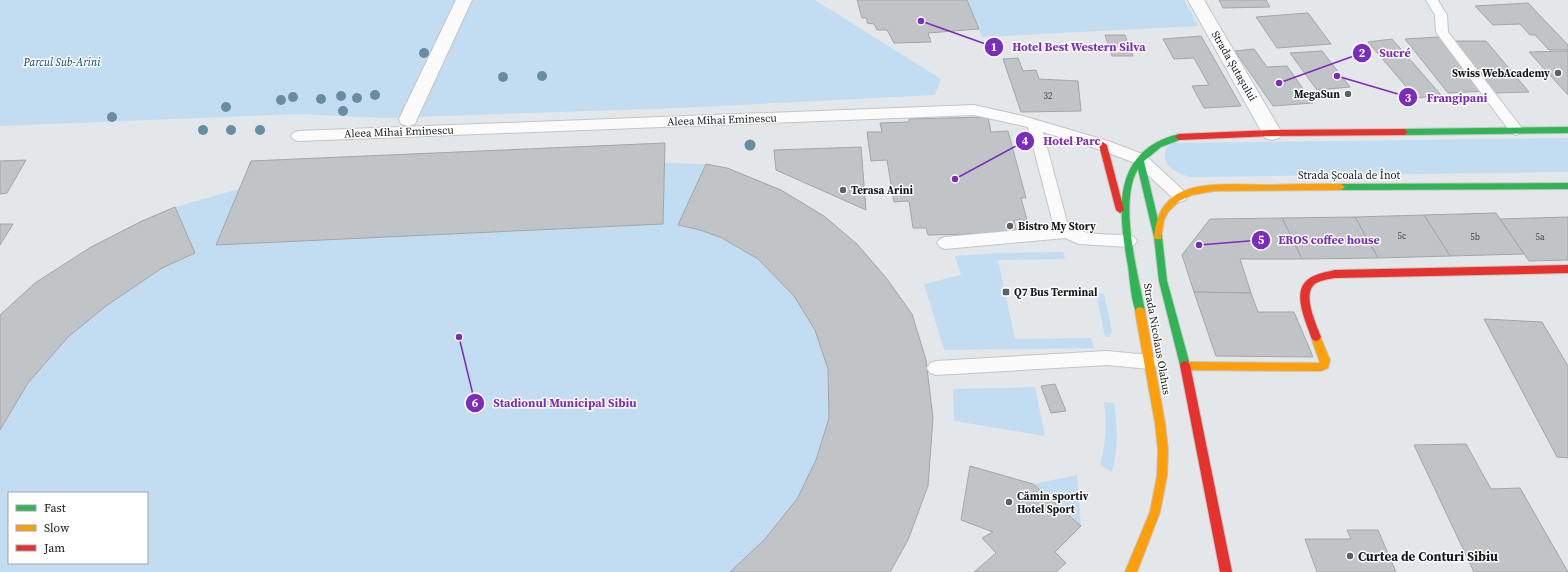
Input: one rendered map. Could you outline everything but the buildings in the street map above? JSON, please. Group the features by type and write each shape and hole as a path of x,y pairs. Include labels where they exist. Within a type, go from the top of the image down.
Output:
{"street":[{"path":"408,119 464,0"},
{"name":"Strada Șutașului","path":"1196,0 1272,133"},
{"path":"1272,133 1568,130"},
{"name":"Strada Nicolaus Olahus","path":"1131,572 1155,512 1162,476 1163,450 1160,423 1129,242 1125,197 1128,180 1133,168 1140,159 1158,144 1168,139 1182,136 1272,133"},
{"path":"1103,145 1129,242"},
{"path":"1140,159 1158,237"},
{"name":"Strada Școala de Înot","path":"1158,237 1161,218 1170,204 1180,196 1196,190 1214,188 1566,188"},
{"name":"Strada Nicolaus Olahus","path":"1158,237 1163,281 1185,366 1226,572"},
{"path":"1185,366 1321,367 1325,365 1325,360 1306,308 1305,291 1311,282 1321,277 1336,274 1568,269"}],"lane":[{"path":"1432,0 1438,8 1443,21 1442,32 1516,130"},
{"name":"Aleea Mihai Eminescu","path":"298,136 974,110 1018,120 1103,145 1140,159"},
{"path":"1035,126 1060,224 1066,232 1079,238 1129,242"},
{"path":"1140,159 1180,196"},
{"path":"945,243 1066,232"},
{"path":"936,368 1107,358 1149,362"}],"green space":[{"name":"Parcul Sub-Arini","path":"0,0 815,0 941,79 935,95 679,108 384,118 298,114 0,126"},
{"path":"967,0 1184,0 1199,26 982,37"},
{"path":"1568,138 1568,172 1189,177 1178,173 1167,164 1165,160 1166,148 1174,143"},
{"path":"665,143 665,163 706,164 727,168 781,190 824,216 857,244 887,279 912,314 926,360 933,418 928,486 890,572 0,572 0,315 35,283 91,247 142,221 175,207 239,189 251,161"},
{"path":"1063,252 1065,259 998,260 1015,339 1091,338 1094,348 944,350 924,284 961,275 955,256 997,253"},
{"path":"1096,293 1104,294 1112,331 1110,337 1105,337"},
{"path":"1035,387 1045,436 954,421 953,389"},
{"path":"1104,402 1114,403 1117,429 1112,472 1100,465 1104,449 1105,434"},
{"path":"1077,475 1081,526 1033,484"}],"traffic: fast":[{"path":"1404,132 1568,130"},
{"path":"1140,311 1126,222 1125,209 1128,185 1131,173 1147,153 1162,143 1179,137"},
{"path":"1140,159 1158,237 1163,281 1185,365"},
{"path":"1341,187 1568,186"}],"traffic: slow":[{"path":"1158,237 1160,220 1165,210 1176,199 1190,192 1214,188 1341,187"},
{"path":"1131,572 1155,512 1162,476 1163,450 1160,423 1140,311"},
{"path":"1185,366 1321,367 1325,365 1325,360 1316,337"}],"traffic: jam":[{"path":"1179,137 1272,133 1404,132"},
{"path":"1103,145 1120,210"},
{"path":"1316,337 1306,309 1305,294 1311,282 1322,277 1335,274 1568,269"},
{"path":"1185,365 1226,572"}],"place":[{"name":"Hotel Best Western Silva","path":"921,21"},
{"name":"Swiss WebAcademy","path":"1558,73"},
{"name":"Frangipani","path":"1337,76"},
{"name":"Sucré","path":"1279,83"},
{"name":"MegaSun","path":"1348,94"},
{"name":"Hotel Parc","path":"955,179"},
{"name":"Terasa Arini","path":"843,190"},
{"name":"Bistro My Story","path":"1010,226"},
{"name":"EROS coffee house","path":"1199,245"},
{"name":"Q7 Bus Terminal","path":"1006,292"},
{"name":"Stadionul Municipal Sibiu","path":"459,337"},
{"name":"Cămin sportiv Hotel Sport","path":"1009,502"},
{"name":"Curtea de Conturi Sibiu","path":"1350,556"}]}
